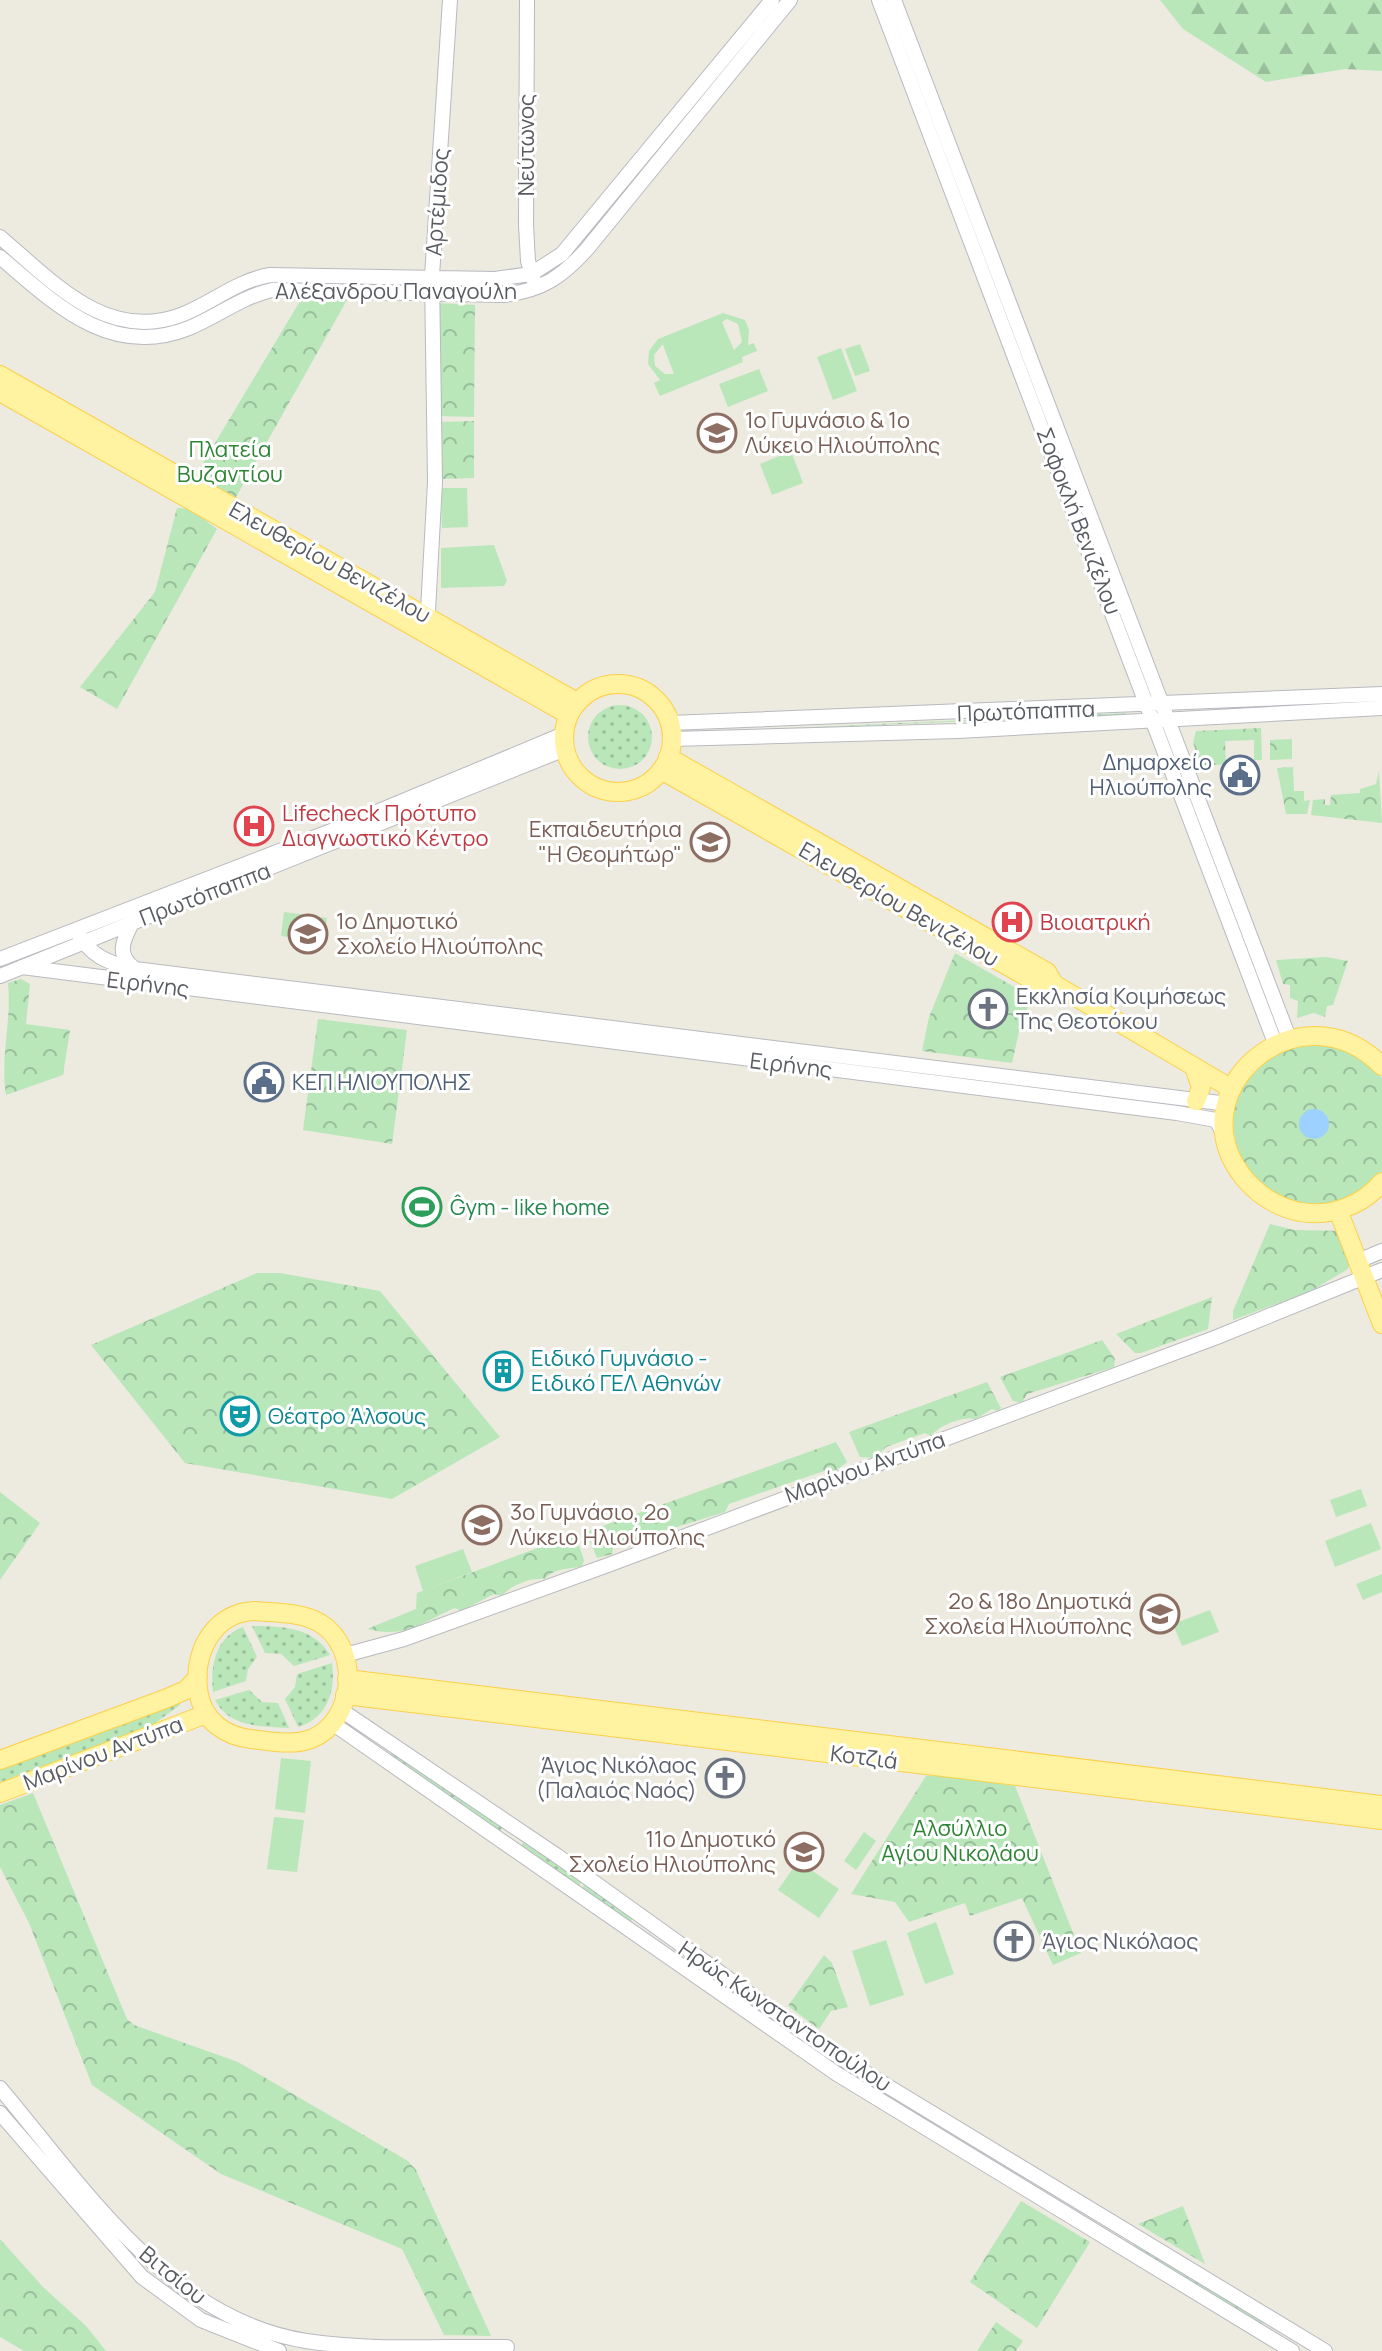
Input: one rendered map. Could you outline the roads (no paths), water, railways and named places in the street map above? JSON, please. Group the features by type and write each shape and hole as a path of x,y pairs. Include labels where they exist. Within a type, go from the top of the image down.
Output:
{"main road":[{"name":"Ελευθερίου Βενιζέλου","path":"0,375 420,612 569,725"},
{"name":"Ελευθερίου Βενιζέλου","path":"0,392 420,612"},
{"path":"632,685 657,700 668,747 637,788 606,790 580,776 569,725 602,686 632,685"},
{"name":"Ελευθερίου Βενιζέλου","path":"668,747 1041,985 1054,984 1194,1067 1230,1096"},
{"path":"1382,1066 1360,1047 1340,1038 1307,1034 1282,1040 1243,1070 1230,1096 1226,1139 1240,1173 1272,1202 1314,1213 1344,1208 1382,1182"},
{"path":"1194,1067 1201,1087 1196,1101"},
{"path":"1344,1208 1373,1268 1382,1324"},
{"path":"243,1612 313,1620 336,1638 345,1655 341,1702 310,1739 288,1742 236,1736 221,1729 206,1714 199,1694 202,1651 209,1636 223,1621 243,1612"},
{"name":"Μαρίνου Αντύπα","path":"0,1760 165,1699 186,1690 198,1677"},
{"name":"Κοτζιά","path":"341,1702 827,1745 1382,1805"},
{"name":"Μαρίνου Αντύπα","path":"0,1793 206,1714"},
{"name":"Κοτζιά","path":"827,1745 1382,1820"}],"street":[{"name":"Αρτέμιδος","path":"420,612 435,482 432,276 450,0"},
{"name":"Νεύτωνος","path":"527,0 526,224 531,274 536,289"},
{"name":"Αλέξανδρου Παναγούλη","path":"0,237 84,305 126,321 151,322 181,315 238,284 270,275 495,279 531,274 562,254 772,0"},
{"name":"Αλέξανδρου Παναγούλη","path":"0,257 67,313 96,329 125,337 153,338 177,332 207,320 247,297 272,290 503,295 536,289 559,278 587,249 790,0"},
{"name":"Σοφοκλή Βενιζέλου","path":"879,0 1158,712"},
{"name":"Σοφοκλή Βενιζέλου","path":"894,0 1282,1040"},
{"name":"Πρωτόπαππα","path":"668,747 958,731 1382,694"},
{"name":"Πρωτόπαππα","path":"1158,712 1382,708"},
{"name":"Πρωτόπαππα","path":"77,940 132,923 569,725"},
{"name":"Πρωτόπαππα","path":"0,976 569,725"},
{"path":"132,923 122,949 127,963 135,969"},
{"path":"0,959 77,940"},
{"name":"Ειρήνης","path":"77,940 101,959 135,969 1196,1101 1230,1096"},
{"name":"Ειρήνης","path":"77,940 86,977 1205,1117 1216,1120 1226,1139"},
{"path":"22,967 86,977"},
{"name":"Μαρίνου Αντύπα","path":"345,1655 404,1639 608,1565 1211,1339 1373,1268"},
{"name":"Ηρώς Κωνσταντοπούλου","path":"341,1702 837,2074 1292,2351"},
{"name":"Ηρώς Κωνσταντοπούλου","path":"341,1702 837,2055 1325,2351"},
{"name":"Βιτσίου","path":"0,2088 125,2235 171,2280 212,2307 303,2341 507,2347"},
{"name":"Βιτσίου","path":"0,2113 142,2277 201,2320 279,2351"}],"water":[{"path":"1314,1109 1324,1114 1329,1124 1324,1134 1314,1139 1304,1134 1299,1124 1304,1114"}],"place":[{"name":"1ο Γυμνάσιο & 1ο Λύκειο Ηλιούπολης","path":"717,433"},
{"name":"Δημαρχείο Ηλιούπολης","path":"1240,775"},
{"name":"Lifecheck Πρότυπο Διαγνωστικό Κέντρο","path":"254,826"},
{"name":"Εκπαιδευτήρια \"Η Θεομήτωρ\"","path":"710,842"},
{"name":"Βιοιατρική","path":"1012,922"},
{"name":"1ο Δημοτικό Σχολείο Ηλιούπολης","path":"308,934"},
{"name":"Εκκλησία Κοιμήσεως Της Θεοτόκου","path":"988,1009"},
{"name":"ΚΕΠ ΗΛΙΟΥΠΟΛΗΣ","path":"264,1082"},
{"name":"Ĝym - like home","path":"422,1207"},
{"name":"Ειδικό Γυμνάσιο - Ειδικό ΓΕΛ Αθηνών","path":"503,1371"},
{"name":"Θέατρο Άλσους","path":"240,1416"},
{"name":"3ο Γυμνάσιο, 2ο Λύκειο Ηλιούπολης","path":"482,1525"},
{"name":"2ο & 18ο Δημοτικά Σχολεία Ηλιούπολης","path":"1160,1614"},
{"name":"Άγιος Νικόλαος (Παλαιός Ναός)","path":"725,1778"},
{"name":"11ο Δημοτικό Σχολείο Ηλιούπολης","path":"804,1852"},
{"name":"Άγιος Νικόλαος","path":"1014,1941"}],"park label":[{"name":"Πλατεία Βυζαντίου","path":"230,462"},
{"name":"Αλσύλλιο Αγίου Νικολάου","path":"960,1840"}]}
